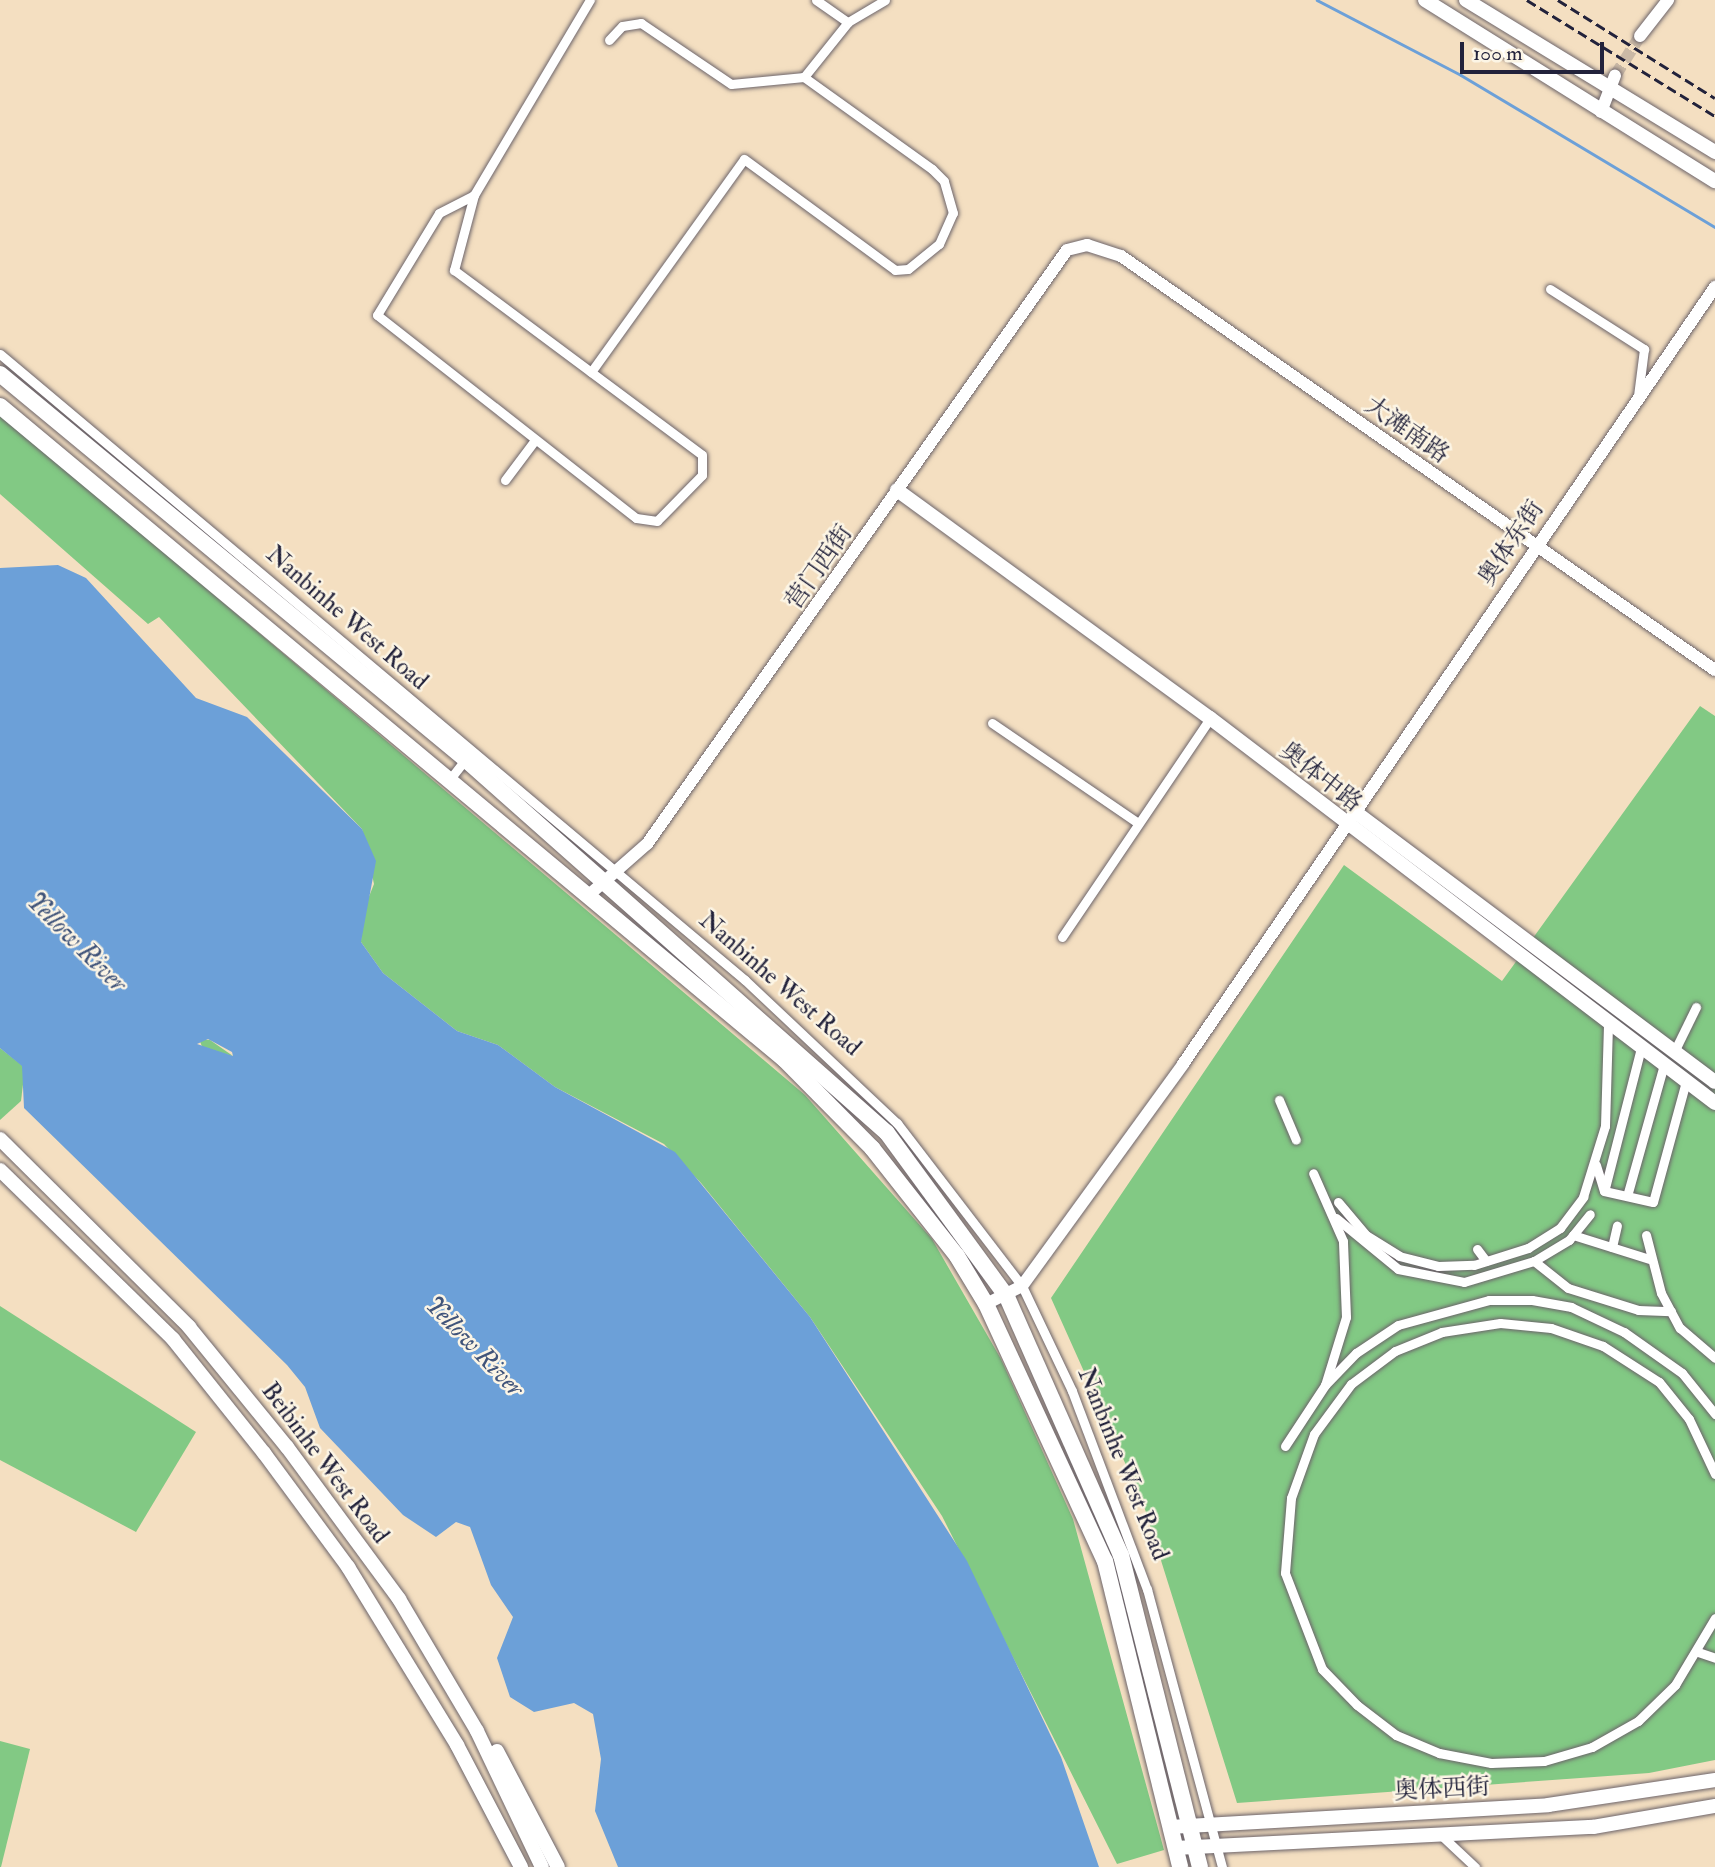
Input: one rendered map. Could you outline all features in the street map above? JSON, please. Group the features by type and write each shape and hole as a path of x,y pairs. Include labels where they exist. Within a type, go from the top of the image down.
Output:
{"highway":[{"name":"Nanbinhe West Road","path":"0,374 468,756 606,876 887,1133 1007,1297 1121,1555 1200,1867"},
{"path":"0,406 590,894 845,1118 957,1256 986,1304 1105,1561 1180,1867"}],"main road":[{"path":"1425,0 1715,181"},
{"path":"1466,0 1610,91 1715,152"},
{"name":"奥体中路","path":"897,490 1210,718 1345,824 1715,1103"},
{"name":"奥体中路","path":"1354,811 1715,1082"},
{"name":"Beibinhe West Road","path":"0,1139 189,1327 399,1599 477,1731 542,1867"},
{"name":"Beibinhe West Road","path":"0,1170 173,1339 264,1453 348,1567 457,1745 521,1867"},
{"path":"399,1599 468,1697 558,1867"},
{"name":"奥体西街","path":"1170,1827 1548,1805 1715,1780"},
{"name":"奥体西街","path":"1175,1849 1593,1827 1715,1805"}],"street":[{"path":"474,195 439,213 377,315 536,440 647,522 657,521 702,475 702,455 454,270 474,195 590,0"},
{"path":"816,0 848,22"},
{"path":"804,77 848,22 885,0"},
{"path":"1640,36 1668,0"},
{"path":"592,373 744,159 889,268 908,269 939,244 953,214 944,181 804,77 731,84 641,23 622,26 609,40"},
{"path":"1601,112 1615,76"},
{"name":"大滩南路","path":"1067,250 1087,246 1121,256 1715,670"},
{"name":"营门西街","path":"590,894 606,876 648,844 1067,250"},
{"name":"奥体东街","path":"986,1304 1007,1297 1022,1286 1715,287"},
{"path":"1550,289 1644,349 1638,401"},
{"name":"Nanbinhe West Road","path":"0,354 468,756"},
{"path":"505,480 536,440"},
{"path":"1062,937 1210,718"},
{"path":"992,723 1138,823"},
{"path":"450,779 468,756"},
{"name":"Nanbinhe West Road","path":"606,876 745,980 882,1107 1022,1286 1126,1523 1222,1867"},
{"path":"1674,1052 1696,1007"},
{"path":"1338,1202 1366,1235 1399,1256 1438,1266 1486,1261 1528,1248 1560,1228 1596,1165 1606,1114 1608,1024"},
{"path":"1604,1191 1641,1048"},
{"path":"1627,1196 1664,1064"},
{"path":"1604,1191 1653,1202 1686,1080"},
{"path":"1279,1100 1296,1140"},
{"path":"1596,1165 1604,1191"},
{"path":"1313,1173 1336,1218 1347,1281 1346,1317 1325,1385"},
{"path":"1336,1218 1398,1269 1429,1279 1464,1282 1534,1261 1573,1235 1590,1214"},
{"path":"1612,1247 1617,1227"},
{"path":"1573,1235 1649,1258"},
{"path":"1646,1236 1649,1258 1671,1311 1715,1358"},
{"path":"1477,1249 1486,1261"},
{"path":"1534,1261 1568,1289 1638,1310 1671,1311"},
{"path":"1285,1446 1325,1385 1356,1353 1398,1325 1477,1302 1532,1300 1571,1307 1624,1332 1682,1373 1715,1414"},
{"path":"1715,1474 1689,1419 1659,1382 1603,1346 1551,1328 1500,1323 1442,1332 1395,1350 1351,1384 1314,1434 1286,1526 1285,1573 1293,1607 1322,1669 1396,1735 1439,1754 1504,1762 1544,1760 1592,1747 1638,1721 1698,1652 1715,1618"},
{"path":"1698,1652 1715,1657"},
{"path":"1441,1835 1475,1867"}],"green space":[{"path":"0,414 805,1095 932,1239 1001,1359 1073,1519 1164,1850 1117,1864 942,1516 810,1317 701,1183 664,1144 555,1087 498,1045 457,1031 383,973 361,942 362,914 374,884 362,829 159,617 148,624 0,494"},
{"path":"1700,706 1715,716 1715,1760 1649,1773 1237,1803 1143,1503 1051,1298 1344,865 1502,981"},
{"path":"199,1039 210,1040 233,1056 203,1049"},
{"path":"0,1048 23,1066 24,1076 21,1101 0,1120"},
{"path":"0,1306 196,1432 136,1532 0,1460"},
{"path":"0,1741 30,1749 1,1867 0,1867"}],"water":[{"name":"Yellow River","path":"58,565 86,578 196,698 247,717 362,829 376,861 361,942 383,973 457,1031 498,1045 555,1087 675,1152 810,1317 967,1561 1061,1757 1099,1867 618,1867 595,1811 601,1759 593,1714 574,1703 534,1712 510,1697 497,1658 513,1617 491,1585 470,1527 456,1522 436,1537 403,1515 320,1428 305,1387 287,1365 24,1108 22,1066 0,1048 0,568","holes":["208,1039 232,1052 233,1056 197,1044"]}],"waterway":[{"path":"1317,0 1461,75 1715,227"}],"tunnel":[{"path":"1615,76 1640,36"}],"railway":[{"path":"1527,0 1715,116"},
{"path":"1558,0 1715,98"}]}
